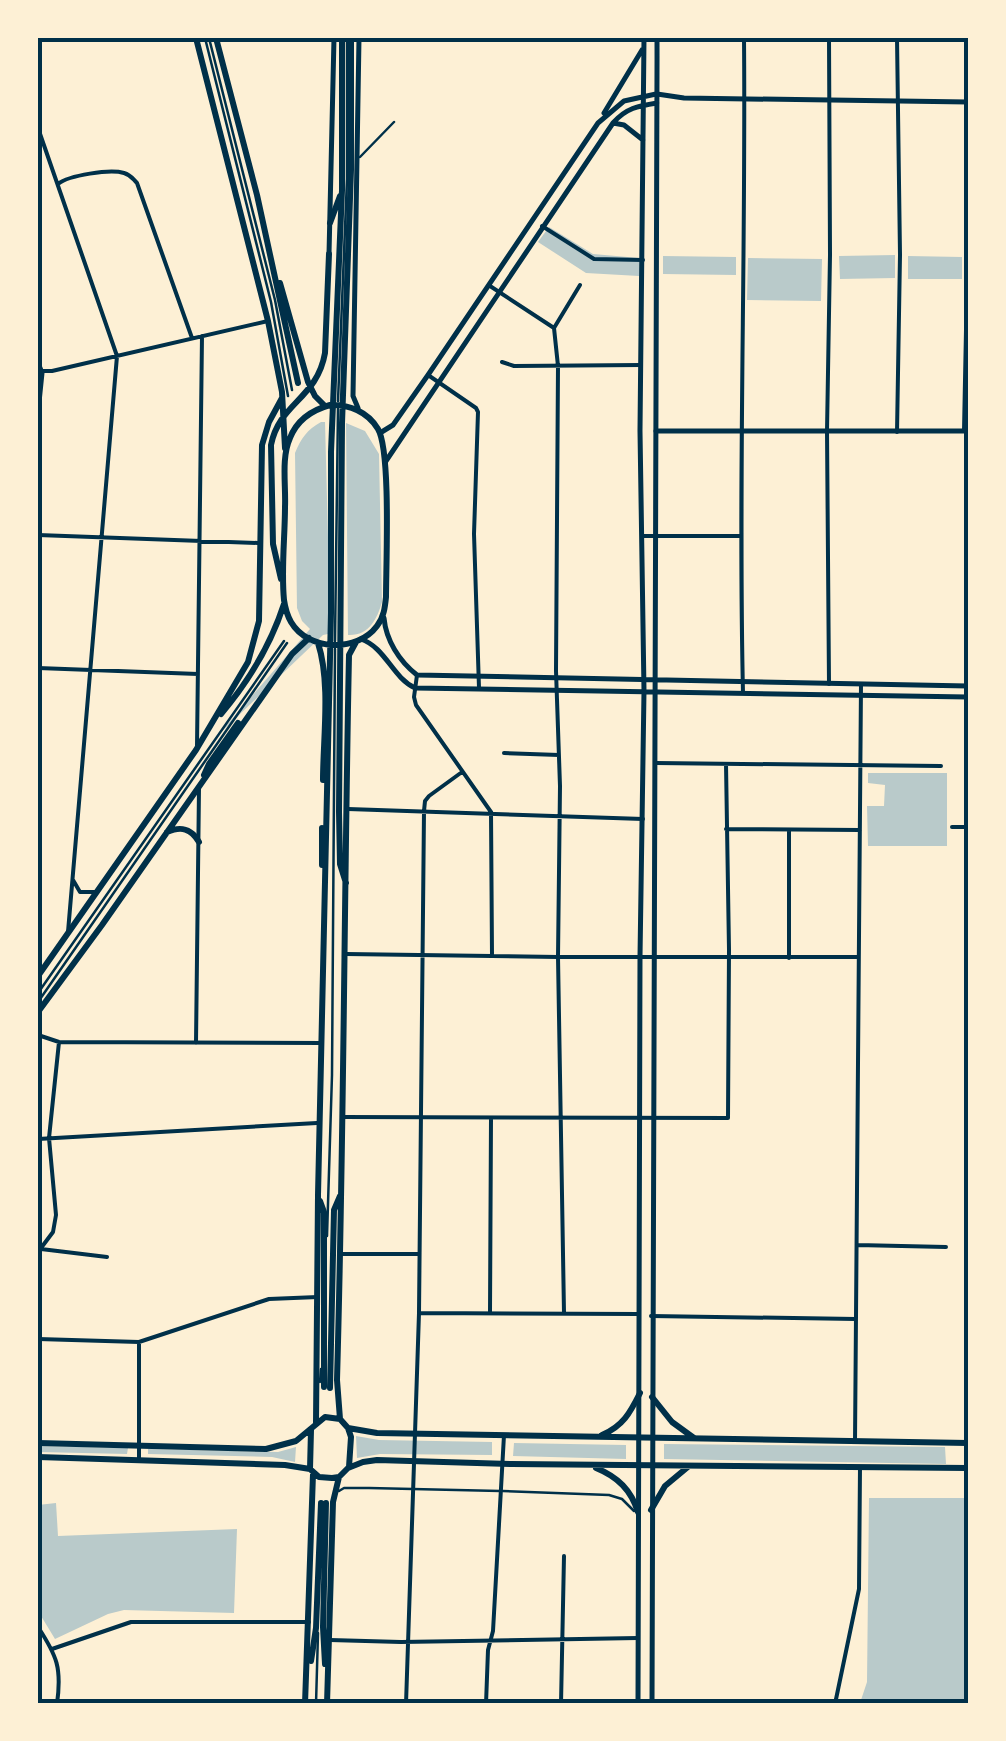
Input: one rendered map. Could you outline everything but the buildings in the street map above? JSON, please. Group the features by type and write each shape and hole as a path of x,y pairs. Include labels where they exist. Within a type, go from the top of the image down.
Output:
{"main road":[{"path":"196,38 285,397 284,602 268,645 235,698 210,728"},
{"path":"216,38 305,372 313,392 328,406"},
{"path":"284,586 272,544 271,453 274,432 284,414 313,385 324,353 334,38"},
{"path":"346,883 340,864 339,829 342,423 351,170 347,38"},
{"path":"306,1702 318,1297 331,452 347,38"},
{"path":"359,38 353,396 356,406 380,433 384,464 385,630 412,672 478,677 968,686"},
{"path":"638,1704 644,38"},
{"path":"652,1704 657,38"},
{"path":"380,433 393,424 490,286 644,47"},
{"path":"598,123 624,101 657,94 684,98 968,102"},
{"path":"384,464 613,123 624,111 684,98"},
{"path":"613,123 624,124 644,140"},
{"path":"330,223 342,190"},
{"path":"260,209 295,387"},
{"path":"38,363 38,412"},
{"path":"38,976 196,750 248,662 259,622 262,444 266,428 285,397"},
{"path":"286,459 290,438 309,414 328,406 361,412"},
{"path":"656,431 966,431"},
{"path":"284,602 293,625 308,638 320,643 374,645 403,681 415,688 968,697"},
{"path":"340,1420 349,655 355,642 374,630 384,614"},
{"path":"38,1012 292,654 308,638"},
{"path":"320,643 324,690 321,858 325,880"},
{"path":"200,786 209,764 238,723"},
{"path":"166,833 184,828 199,842"},
{"path":"318,1195 324,1212 325,1386 334,1210 342,1190"},
{"path":"596,1438 625,1421 640,1393"},
{"path":"652,1397 679,1428 695,1439"},
{"path":"38,1443 266,1448 290,1444 325,1417 340,1420 348,1428 348,1468"},
{"path":"348,1428 364,1432 596,1438 968,1444"},
{"path":"38,1457 284,1465 312,1471 320,1477 338,1477"},
{"path":"327,1702 334,1495 338,1477 363,1462 968,1468"},
{"path":"590,1465 620,1481 631,1494 638,1516"},
{"path":"652,1510 666,1486 690,1465"},
{"path":"306,1702 316,1628 324,1503 327,1702"}],"street":[{"path":"743,693 744,38"},
{"path":"829,38 829,684"},
{"path":"897,38 897,432"},
{"path":"966,431 967,38"},
{"path":"38,128 117,356 68,932"},
{"path":"58,184 71,176 112,172 124,173 137,183 192,338"},
{"path":"542,226 594,259 643,260"},
{"path":"564,1313 556,678 558,366 554,328 580,285"},
{"path":"490,286 554,328"},
{"path":"40,372 268,321"},
{"path":"196,750 202,336"},
{"path":"502,362 514,366 641,365"},
{"path":"428,375 478,412 474,534 478,688"},
{"path":"38,535 261,543"},
{"path":"642,536 741,536"},
{"path":"38,668 198,674"},
{"path":"417,675 416,705 491,812 492,956"},
{"path":"855,1442 861,684"},
{"path":"504,754 559,755"},
{"path":"655,763 941,766"},
{"path":"343,1117 728,1118 726,764"},
{"path":"406,1704 419,1313 424,811 429,796 462,772"},
{"path":"196,1043 200,786"},
{"path":"346,809 643,819"},
{"path":"952,827 968,827"},
{"path":"726,829 860,830"},
{"path":"788,958 789,830"},
{"path":"73,880 80,892 97,892"},
{"path":"346,954 859,957"},
{"path":"38,1035 58,1042 322,1043"},
{"path":"58,1042 49,1138 56,1215 52,1232 39,1250 107,1257"},
{"path":"490,1118 490,1313"},
{"path":"38,1139 320,1123"},
{"path":"857,1245 946,1247"},
{"path":"340,1254 419,1254"},
{"path":"38,1338 139,1342 269,1299 318,1297"},
{"path":"419,1313 640,1314"},
{"path":"652,1316 856,1319"},
{"path":"139,1342 139,1460"},
{"path":"486,1704 504,1435"},
{"path":"835,1704 859,1590 860,1467"},
{"path":"561,1704 564,1556"},
{"path":"52,1649 131,1622 310,1622"},
{"path":"38,1626 52,1649 60,1676 57,1704"},
{"path":"330,1640 638,1638"}],"lane":[{"path":"207,38 295,387"},
{"path":"207,38 271,302 285,397"},
{"path":"324,1312 332,1103 336,455 347,179 347,38"},
{"path":"347,179 356,161 394,122"},
{"path":"247,185 260,209"},
{"path":"38,994 285,642 38,1002"},
{"path":"334,1495 344,1488 616,1496 638,1516"},
{"path":"316,1704 320,1601"}],"shaded area":[{"path":"549,227 593,254 639,258 639,276 586,273 538,242"},
{"path":"895,255 895,278 840,279 839,256"},
{"path":"663,256 736,257 736,275 663,274"},
{"path":"908,256 962,257 962,279 908,279"},
{"path":"748,258 822,259 821,301 747,300"},
{"path":"325,422 328,634 218,735 310,629 297,608 295,453 305,435"},
{"path":"346,423 365,431 379,454 382,602 375,620 355,635 348,635"},
{"path":"868,773 947,773 947,846 868,846 867,806 884,806 885,785 868,783"},
{"path":"356,1436 492,1442 492,1455 380,1454 357,1458"},
{"path":"514,1443 626,1445 626,1459 513,1456"},
{"path":"664,1444 945,1447 946,1464 664,1459"},
{"path":"38,1446 128,1448 127,1454 38,1452"},
{"path":"296,1447 295,1462 272,1457 148,1454 148,1449 278,1452"},
{"path":"869,1498 968,1498 968,1703 860,1703 867,1682"},
{"path":"56,1503 58,1536 237,1529 234,1613 124,1610 55,1639 38,1611 38,1505"}]}
